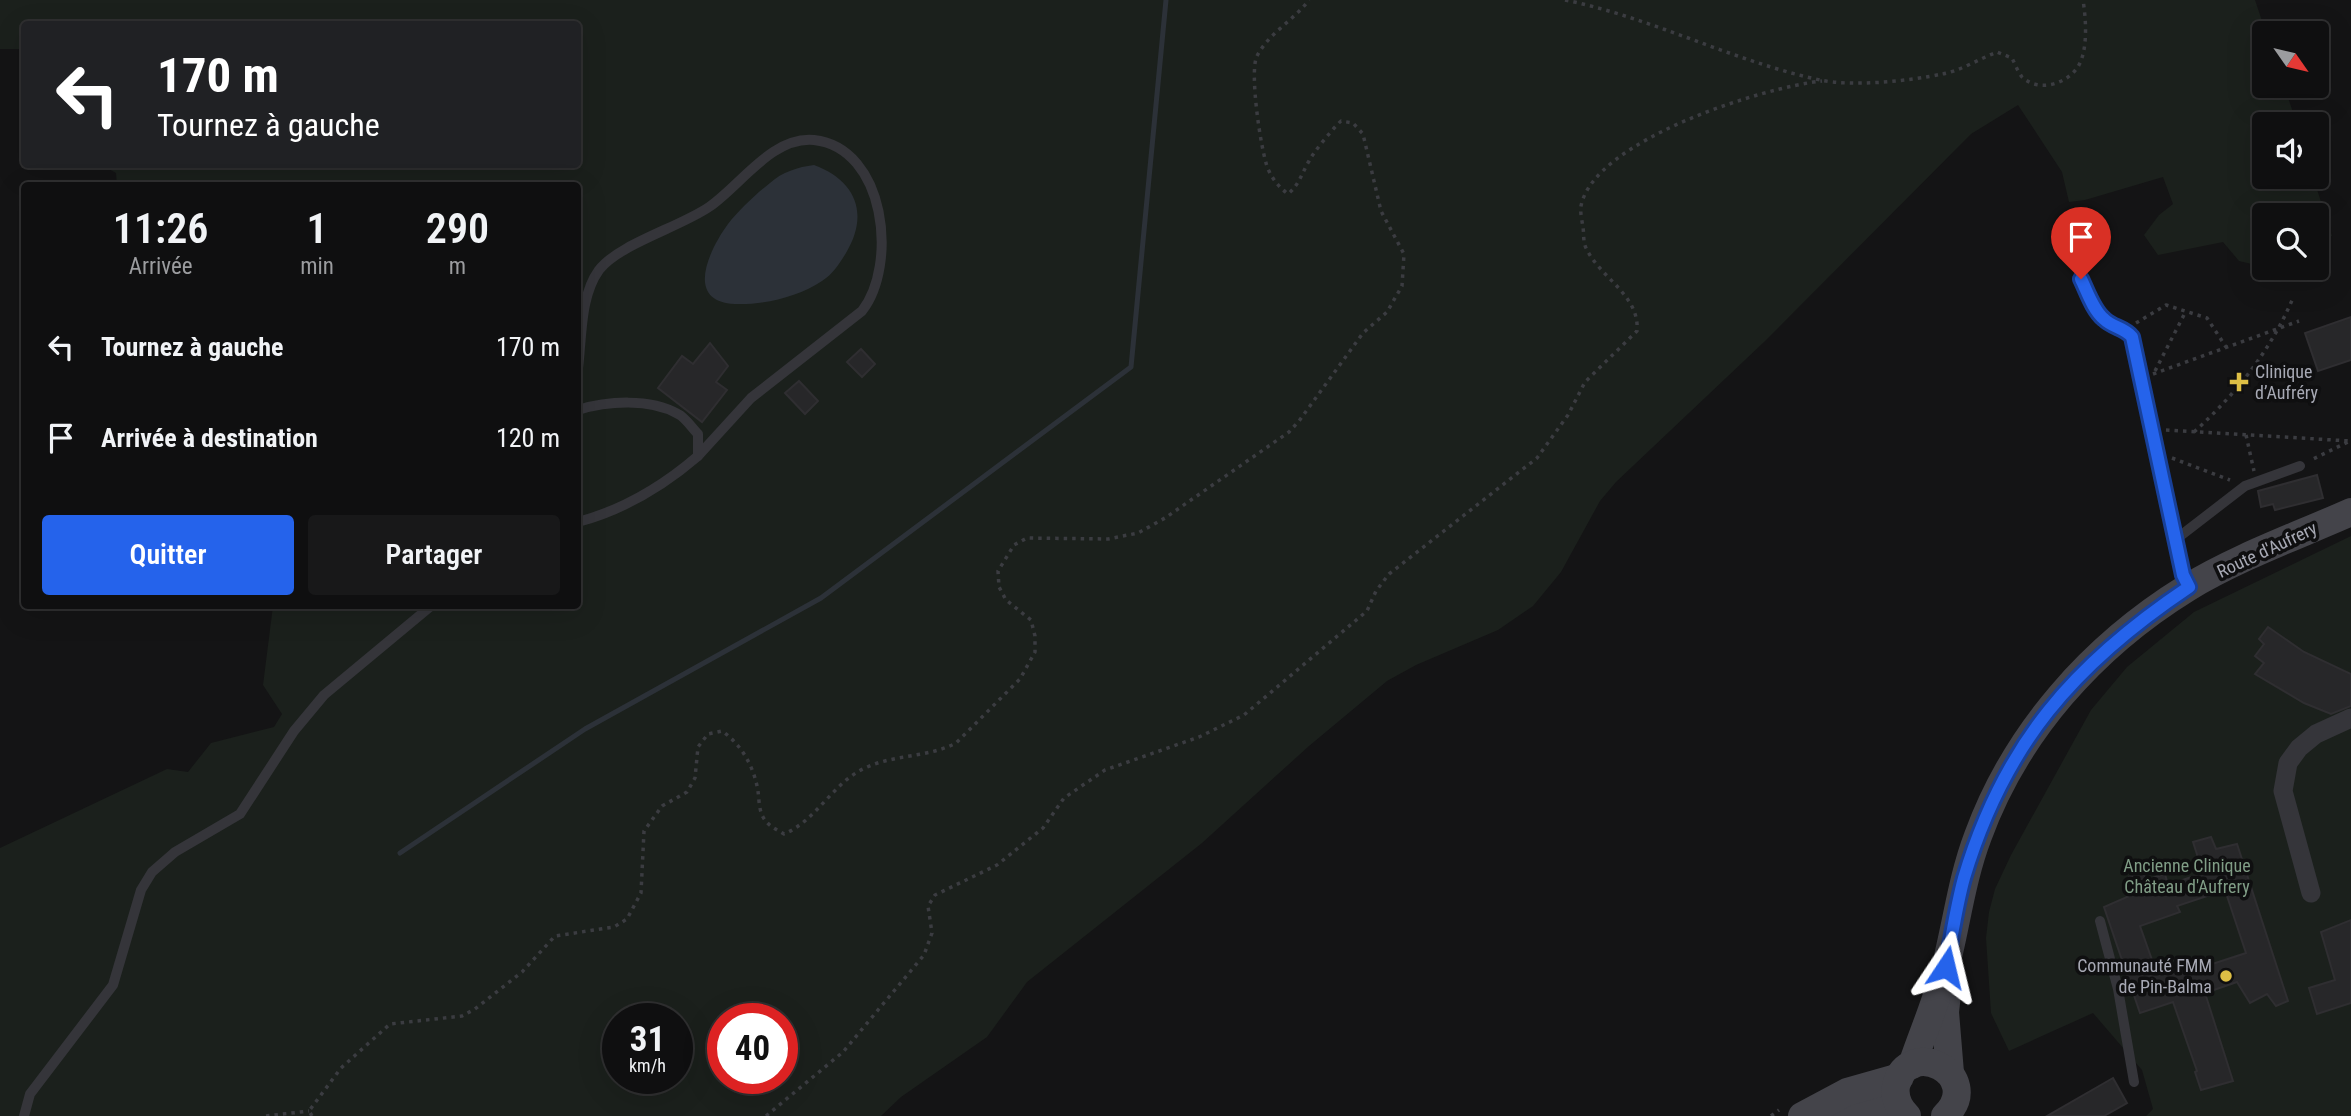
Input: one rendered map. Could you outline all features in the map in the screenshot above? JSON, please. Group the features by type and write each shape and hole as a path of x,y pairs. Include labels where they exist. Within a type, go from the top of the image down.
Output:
{"street":[{"name":"Route d'Aufrery","path":"1906,1071 1946,967 1963,881 1978,835 2000,784 2029,737 2062,693 2095,657 2146,615 2189,587 2351,512"},
{"path":"2311,893 2283,791 2288,763 2299,748 2316,734 2351,718"},
{"name":"Route d'Aufrery","path":"1945,1116 1956,1097 1955,1083 1950,1073 1945,1012 1946,967"},
{"path":"1815,1110 1847,1092 1928,1062 1944,1067 1950,1073"},
{"path":"1815,1110 1904,1113 1896,1094 1906,1071"}],"lane":[{"path":"581,342 586,300 599,270 623,251 682,223 710,206 785,144 814,140 842,150 864,171 879,205 881,251 874,296 862,311 751,398 698,456 666,483 598,517 581,522"},
{"path":"2081,279 2101,318 2114,327 2126,329 2132,337 2175,540 2183,575 2189,587"},
{"path":"581,409 618,403 653,406 679,414 698,434 698,456"},
{"path":"2175,540 2245,486 2300,466"},
{"path":"24,1116 30,1094 113,985 141,890 152,872 176,852 240,814 294,731 324,695 427,609"},
{"path":"2101,921 2118,989 2134,1082"}],"path":[{"path":"267,1116 311,1114 341,1068 390,1024 462,1016 522,972 555,936 614,927 627,919 641,893 644,831 662,806 687,792 695,778 698,747 708,734 722,732 734,740 744,752 756,782 762,815 771,827 784,834 798,828 850,776 866,767 908,755 943,750 956,743 1020,679 1035,652 1031,620 1006,600 999,587 999,571 1014,545 1027,538 1108,539 1138,533 1188,503 1289,432 1363,332 1387,312 1402,286 1405,254 1381,211 1363,134 1353,123 1340,121 1335,125 1329,137 1310,158 1297,187 1288,194 1278,186 1268,168 1260,137 1254,85 1256,57 1309,0"},
{"path":"1565,0 1611,9 1731,54 1822,81"},
{"path":"765,1116 843,1052 924,955 932,933 928,906 935,895 998,864 1043,828 1064,798 1105,770 1199,737 1244,715 1367,611 1376,591 1389,574 1537,458 1568,415 1585,382 1637,331 1636,310 1598,268 1585,246 1581,206 1603,170 1646,140 1698,114 1792,84 1822,81 1877,82 1945,74 1997,52 2012,58 2021,76 2037,86 2058,83 2073,73 2080,62 2086,19 2083,0"},
{"path":"2194,432 2227,402 2281,328 2294,298"},
{"path":"2126,329 2166,305 2207,318 2226,347"},
{"path":"2154,373 2186,311"},
{"path":"2141,378 2299,321"},
{"path":"2152,429 2350,441"},
{"path":"2246,435 2256,481"},
{"path":"2300,466 2350,441"},
{"path":"2157,452 2245,486"}],"green space":[{"path":"0,0 2255,0 2262,21 2252,21 2252,98 2288,98 2293,112 2252,112 2252,189 2317,189 2321,203 2252,203 2252,264 2239,261 2223,242 2158,255 2144,235 2159,215 2173,204 2163,177 2085,200 2069,202 2062,172 2018,105 1971,134 1764,342 1616,482 1600,501 1561,572 1533,606 1498,630 1416,665 1387,681 1309,746 1202,843 1027,982 987,1037 901,1097 881,1116 0,1116 0,848 167,769 188,772 211,743 274,727 282,714 263,685 273,609 581,609 581,182 117,182 116,173 107,168 581,168 581,21 21,21 21,49 0,49"},
{"name":"Ancienne Clinique Château d'Aufrery","path":"2351,536 2351,1116 2146,1116 2153,1109 2142,1070 2093,1013 2009,1051 1991,1013 1986,938 1989,912 1995,889 2011,855 2091,710 2127,667 2194,612"}],"shaded area":[{"path":"814,165 840,179 854,200 857,212 853,238 836,268 813,287 792,296 757,303 735,304 719,301 710,294 705,285 705,273 714,247 728,224 775,179 790,171"}],"building":[{"path":"2351,317 2351,360 2318,371 2305,333"},
{"path":"710,343 728,366 716,382 727,390 702,422 658,388 682,356 693,364"},
{"path":"861,349 875,364 862,377 847,362"},
{"path":"799,381 818,401 805,414 785,393"},
{"path":"2317,475 2323,498 2275,510 2273,504 2261,507 2258,491"},
{"path":"2268,627 2304,652 2351,674 2351,706 2331,714 2304,703 2255,674 2264,663 2255,656 2264,644 2259,639"},
{"name":"Communauté FMM de Pin-Balma","path":"2211,837 2216,849 2237,844 2288,1001 2276,1006 2267,994 2250,1003 2237,982 2205,993 2233,1081 2201,1090 2173,1002 2140,1013 2104,907 2134,894 2129,877 2144,873 2146,880 2165,874 2168,885 2203,873 2193,842","holes":["2225,890 2246,953 2197,969 2196,963 2157,974 2140,926 2180,912 2177,906"]},
{"path":"2351,920 2351,1003 2317,1014 2309,988 2335,980 2321,932"},
{"path":"2113,1078 2127,1103 2104,1116 2047,1116"}],"waterway":[{"path":"400,853 585,729 821,598 1131,367 1166,0"}],"place":[{"name":"Clinique d’Aufréry","path":"2239,382"},
{"name":"Communauté FMM de Pin-Balma","path":"2226,976"}],"route":[{"path":"1946,967 1963,881 1978,835 2000,784 2029,737 2062,693 2095,657 2146,615 2189,587 2183,575 2132,337 2126,329 2114,327 2101,318 2081,279"}]}
